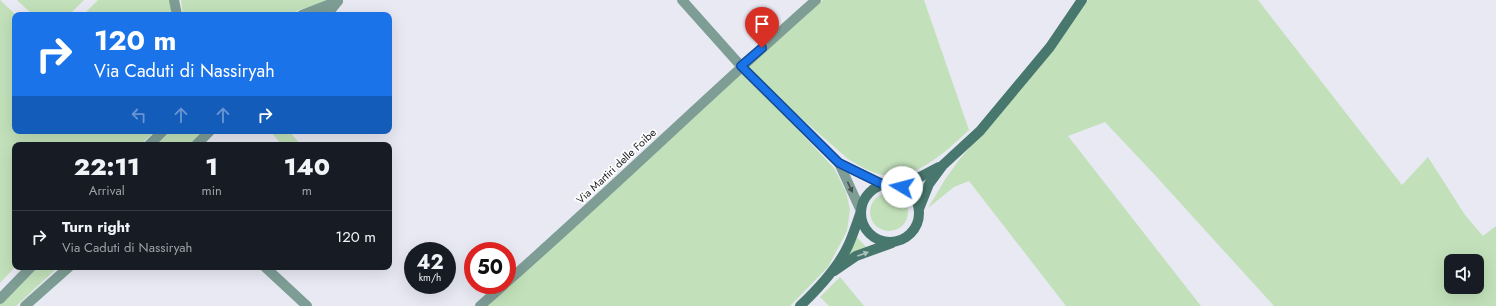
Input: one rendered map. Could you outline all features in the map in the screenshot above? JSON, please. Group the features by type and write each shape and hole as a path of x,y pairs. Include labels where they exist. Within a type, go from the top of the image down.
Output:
{"main road":[{"path":"831,273 856,256 906,238 911,233 918,222 919,209 929,184 943,165 985,125 1050,47 1082,0"},
{"path":"800,306 816,291 831,273 848,247 866,197 874,189 884,185 920,177 943,165"},
{"path":"884,185 892,184 907,190 914,198 919,209"},
{"path":"861,211 864,227 874,237 885,242 897,241"}],"street":[{"path":"174,0 176,12"},
{"path":"309,12 339,0"},
{"path":"329,12 339,0"},
{"path":"682,0 741,66 839,163 884,185"},
{"name":"Via Martiri delle Foibe","path":"516,274 741,66 816,0"},
{"path":"152,142 160,134"},
{"path":"199,142 207,134"},
{"path":"839,163 861,211"},
{"path":"0,298 28,270"},
{"path":"26,306 66,270"},
{"path":"268,270 308,306"},
{"path":"480,306 494,294"}],"green space":[{"path":"0,0 13,12 12,134 152,134 143,142 12,142 12,270 0,283"},
{"path":"17,0 84,0 72,12 30,12"},
{"path":"98,0 170,0 173,12 86,12"},
{"path":"181,0 331,0 296,12 183,12"},
{"path":"823,0 924,0 969,130 939,156 917,170 892,176 879,174 867,170 848,159 745,69"},
{"path":"1088,0 1258,0 1402,185 1428,157 1465,215 1483,236 1496,226 1496,306 1274,306 1105,122 1068,136 1201,306 1066,306 969,181 954,187 928,208 959,160 1052,51"},
{"path":"743,71 834,168 846,192 850,209 847,231 828,267 790,306 482,306 495,294 516,294 516,275"},
{"path":"162,134 202,134 193,142 155,142"},
{"path":"273,134 292,134 298,142 279,142"},
{"path":"885,193 893,193 900,196 905,201 908,212 905,223 900,228 893,231 885,231 878,228 873,223 870,216 870,208 873,201 878,196"},
{"path":"855,235 868,249 839,264"},
{"path":"31,270 55,270 16,306 0,306 0,303"},
{"path":"840,277 864,306 829,306 820,297"}],"route":[{"path":"762,48 741,66 839,163 884,185 892,184 902,187"}]}
